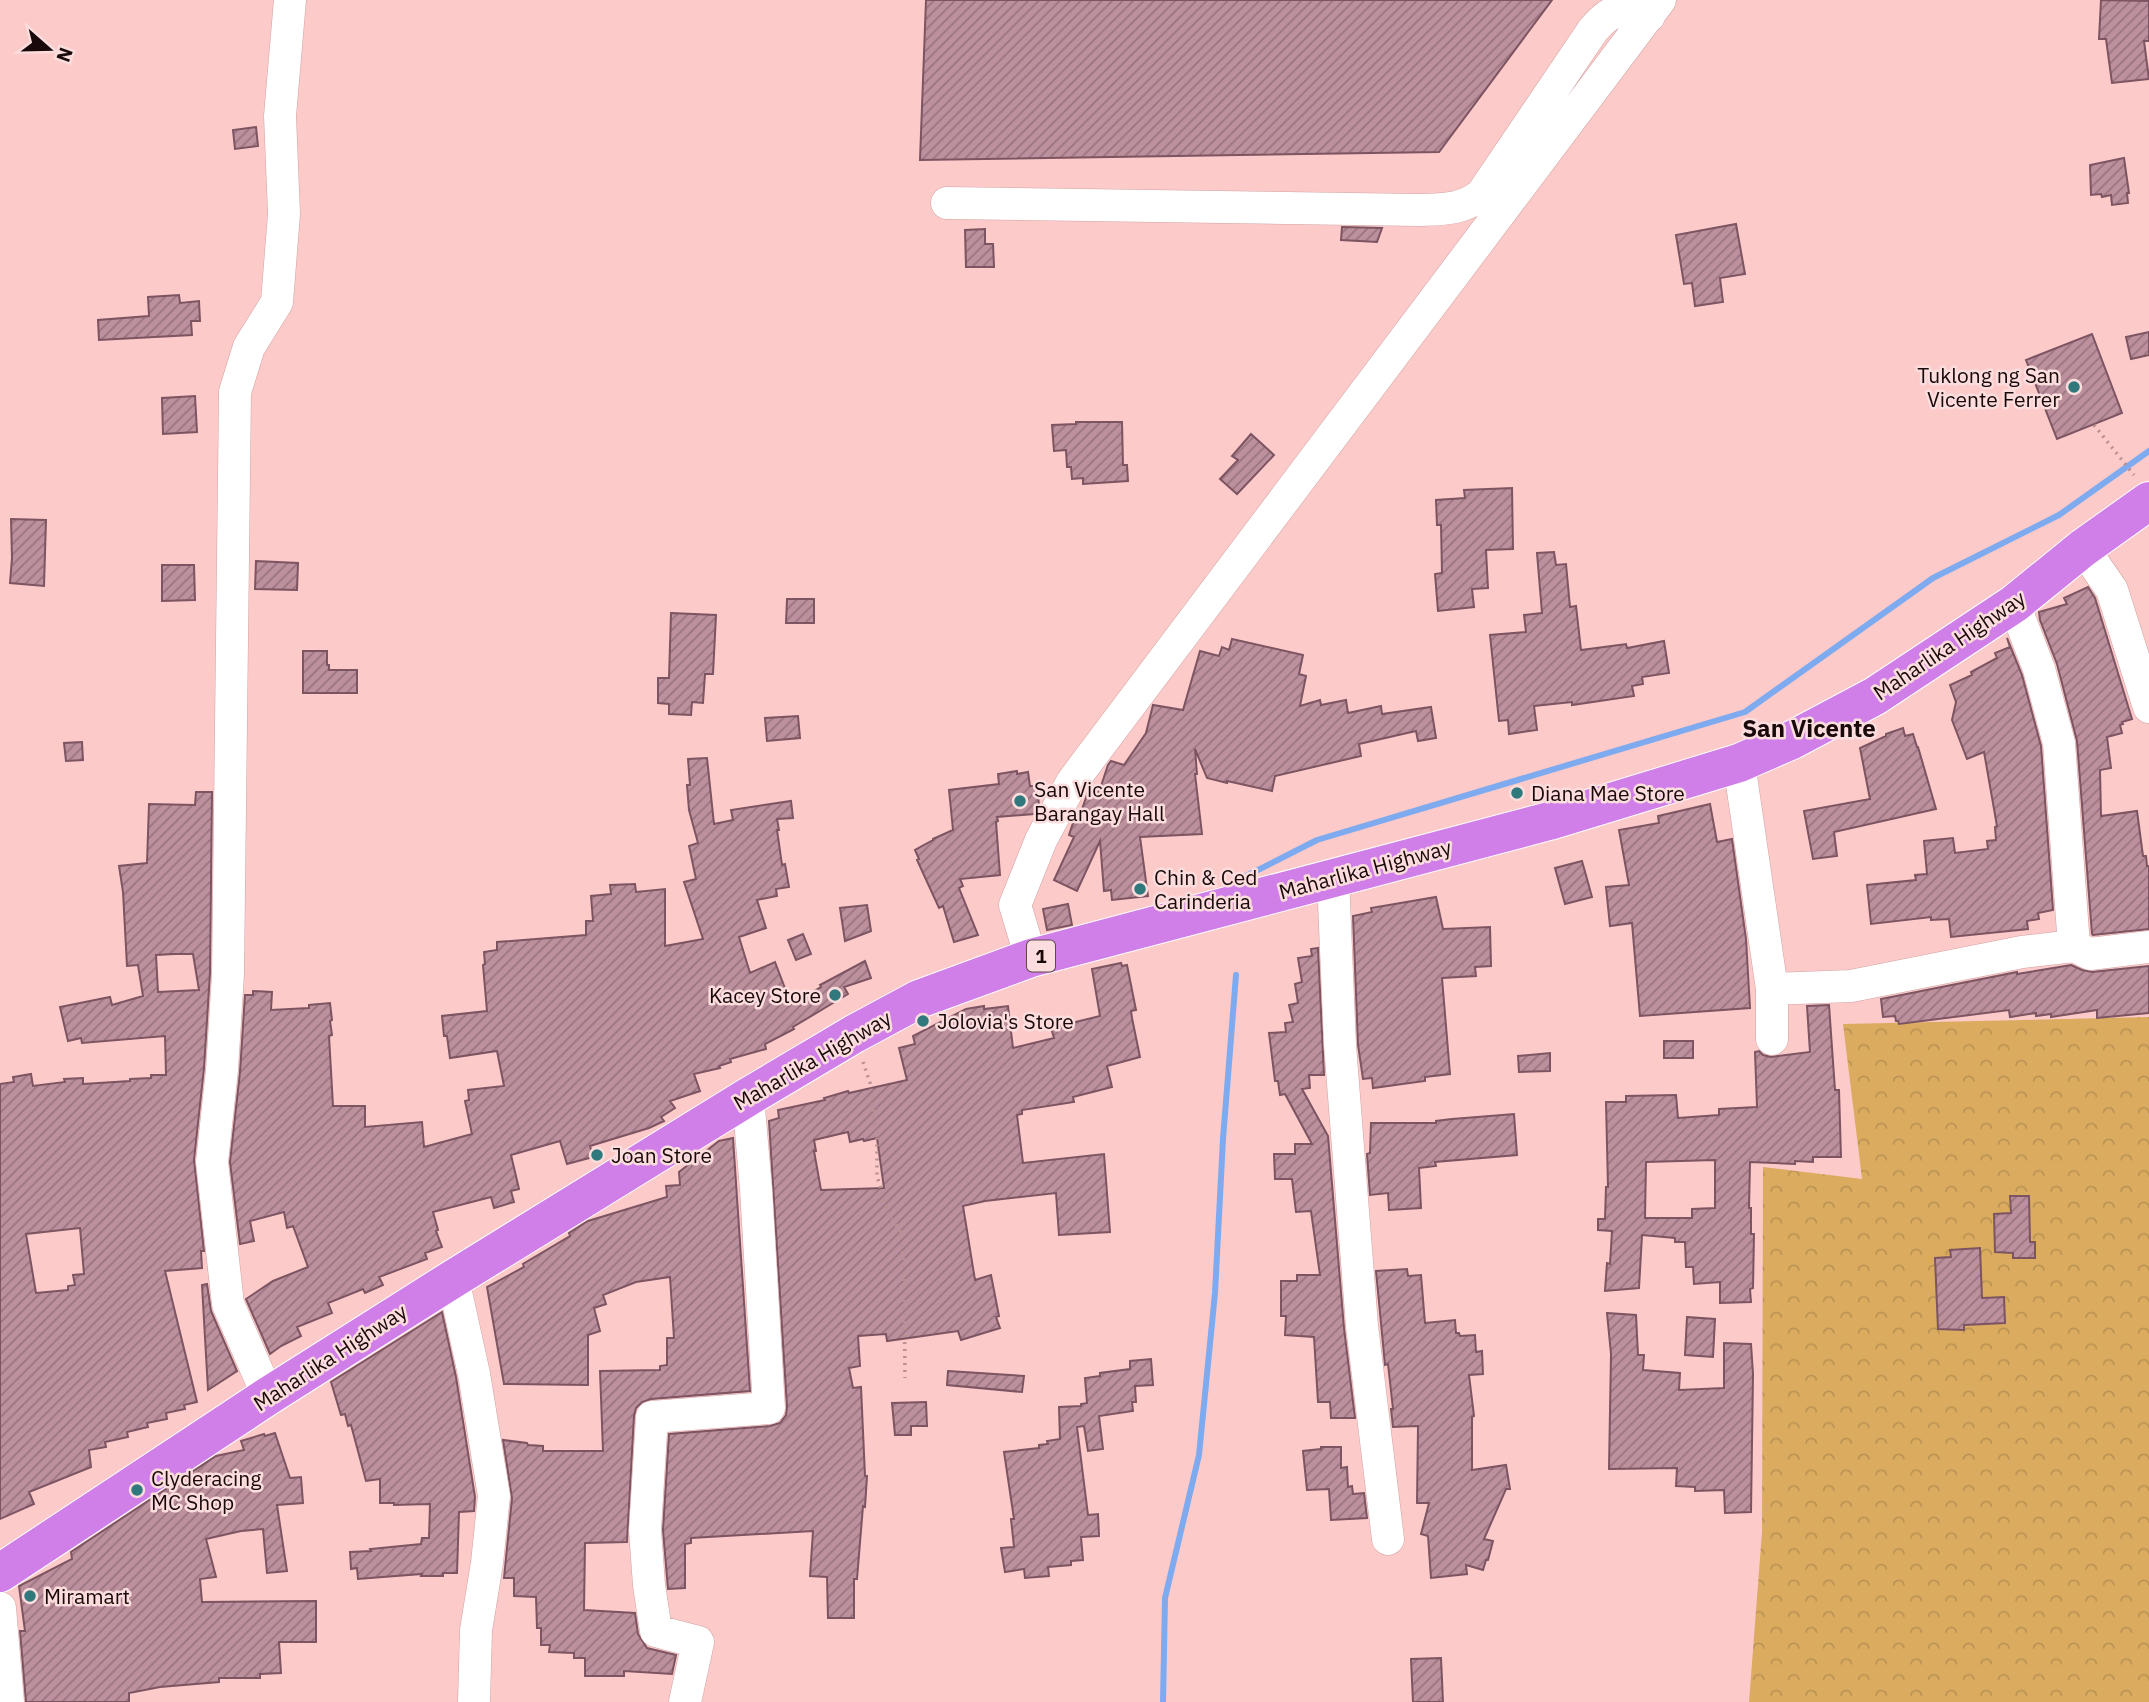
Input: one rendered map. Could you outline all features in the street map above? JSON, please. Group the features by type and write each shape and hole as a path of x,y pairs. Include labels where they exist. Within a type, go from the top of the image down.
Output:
{"highway":[{"name":"Maharlika Highway","path":"0,1573 268,1396 453,1279 748,1097 853,1034 919,999 1031,958 1549,821 1739,763 1803,735 1875,696 2014,604 2083,548 2143,490"}],"street":[{"path":"268,1396 228,1304 212,1162 222,1070 228,974 235,392 249,347 277,302 284,214 280,116 290,0"},
{"path":"947,203 1419,211 1456,208 1471,203 1482,194 1604,17 1614,12 1654,8"},
{"path":"1031,958 1016,905 1041,840 1072,782 1654,8"},
{"path":"2083,548 2112,590 2149,707"},
{"path":"2014,604 2039,669 2059,743 2074,946"},
{"path":"1739,763 1772,989 1772,1039"},
{"path":"1334,878 1340,1045 1362,1326 1388,1539"},
{"path":"1772,989 1851,986 2022,952 2074,946 2090,954 2149,947"},
{"path":"685,1702 698,1642 656,1631 649,1584 645,1530 652,1417 769,1408 748,1097"},
{"path":"453,1279 474,1374 494,1496 476,1630 474,1702"},
{"path":"0,1608 8,1702"}],"path":[{"path":"2094,425 2118,453 2143,490"},
{"path":"853,1034 870,1083 877,1138 877,1177 888,1213 900,1231 904,1264 905,1378"}],"green space":[{"path":"2149,1017 2149,1702 1749,1702 1762,1532 1763,1167 1862,1179 1843,1024"}],"building":[{"path":"926,0 1552,0 1439,152 920,160"},
{"path":"2101,0 2149,1 2149,41 2144,41 2149,79 2112,83 2106,39 2099,39"},
{"path":"256,127 258,146 235,149 233,130"},
{"path":"2124,158 2128,203 2112,205 2111,195 2091,195 2090,165"},
{"path":"1736,224 1745,274 1720,278 1723,302 1695,306 1692,283 1684,284 1676,235"},
{"path":"1342,227 1382,228 1377,242 1341,240"},
{"path":"985,229 985,244 993,244 994,267 966,267 965,230"},
{"path":"179,295 180,303 199,301 200,321 191,321 192,335 99,340 98,320 149,316 148,297"},
{"path":"2149,332 2149,355 2131,359 2126,337"},
{"name":"Tuklong ng San Vicente Ferrer","path":"2092,334 2122,413 2057,439 2026,360"},
{"path":"195,396 197,432 163,434 162,398"},
{"path":"1122,422 1123,465 1127,465 1128,481 1083,484 1083,478 1072,479 1071,467 1067,467 1066,450 1054,451 1052,425"},
{"path":"1251,434 1274,455 1237,494 1220,479 1238,460 1232,456"},
{"path":"1512,488 1513,549 1486,550 1488,588 1472,589 1474,607 1438,611 1435,574 1442,573 1441,525 1437,525 1436,500 1465,498 1464,490"},
{"path":"11,519 46,520 44,586 10,583"},
{"path":"1554,552 1556,565 1566,564 1570,607 1576,606 1581,650 1626,644 1627,648 1664,641 1669,673 1642,677 1643,684 1632,686 1634,696 1572,705 1572,702 1534,706 1537,730 1509,734 1508,720 1499,721 1490,635 1526,632 1524,615 1542,613 1537,553"},
{"path":"256,561 298,563 297,590 255,589"},
{"path":"162,565 194,565 195,600 162,601"},
{"path":"2088,587 2095,598 2132,719 2122,722 2122,733 2107,737 2111,768 2100,770 2101,816 2137,811 2143,856 2146,856 2149,866 2149,929 2093,935 2077,741 2057,664 2039,612 2067,604 2064,598"},
{"path":"787,599 814,599 814,623 786,623"},
{"path":"671,613 716,615 713,674 705,674 703,703 692,702 691,715 669,714 669,704 658,703 658,678 669,678"},
{"path":"2007,638 2022,675 2041,746 2053,910 2038,913 2039,919 2027,921 2028,929 1951,937 1949,919 1931,920 1931,917 1871,924 1867,885 1916,880 1915,875 1927,874 1924,841 1953,838 1955,853 1988,849 1987,841 1996,840 1997,826 1984,752 1967,759 1952,720 1956,702 1950,685 1972,675 1971,672 1997,658 1995,653 2010,647"},
{"path":"1232,639 1303,655 1299,674 1306,676 1300,706 1320,700 1321,705 1346,700 1348,713 1381,706 1382,714 1431,707 1436,738 1418,741 1416,731 1359,744 1361,756 1275,776 1272,791 1207,778 1195,749 1202,834 1140,837 1148,896 1112,900 1111,890 1104,891 1100,841 1077,891 1054,880 1074,837 1069,835 1076,814 1081,812 1090,789 1099,792 1111,761 1124,765 1146,733 1153,705 1183,710 1200,651 1219,656 1222,647 1229,650"},
{"path":"303,651 327,651 329,670 357,670 357,693 303,693"},
{"path":"798,716 800,738 767,741 765,718"},
{"path":"1903,728 1905,736 1913,734 1936,809 1834,832 1837,856 1813,859 1804,811 1870,799 1860,748"},
{"path":"82,742 83,760 66,761 64,743"},
{"path":"707,758 714,824 733,820 731,810 791,801 793,818 777,819 782,865 785,864 789,887 776,889 777,896 757,900 766,928 739,937 750,973 775,962 791,1004 865,961 871,978 844,987 848,994 793,1027 794,1029 765,1044 766,1049 730,1059 731,1062 719,1066 720,1068 694,1074 700,1091 670,1101 675,1108 661,1117 664,1121 590,1146 593,1157 567,1164 560,1141 511,1155 519,1189 511,1191 514,1202 494,1208 491,1197 433,1212 442,1247 425,1253 427,1259 379,1277 383,1285 365,1293 363,1289 328,1303 332,1313 297,1327 301,1336 270,1354 246,1299 273,1281 308,1267 293,1226 287,1228 284,1212 250,1221 254,1241 240,1244 230,1162 245,995 253,995 253,991 272,992 271,1010 309,1008 309,1005 330,1003 333,1106 365,1106 365,1127 422,1122 424,1147 472,1134 465,1101 469,1100 468,1090 504,1086 497,1051 450,1058 442,1016 487,1011 484,952 497,950 497,942 586,935 586,921 593,921 591,896 611,894 610,885 635,884 636,892 665,889 665,946 703,939 684,882 696,879 689,846 698,843 689,810 688,759"},
{"path":"1017,771 1017,774 1028,772 1030,786 1037,786 1039,805 1034,814 997,817 1000,875 960,879 963,886 959,888 978,935 954,942 943,906 939,908 915,850 953,830 949,790 999,784 998,774"},
{"path":"196,792 212,792 210,973 204,1068 194,1160 204,1251 201,1251 202,1268 165,1271 197,1402 184,1405 185,1409 166,1413 167,1419 147,1423 148,1427 127,1432 128,1437 105,1442 106,1447 89,1450 91,1467 29,1492 34,1504 0,1519 0,1084 14,1082 13,1077 31,1074 33,1086 65,1082 64,1079 83,1078 83,1084 166,1075 165,1036 82,1043 81,1038 68,1041 60,1007 110,997 112,1005 143,996 138,965 127,966 119,866 147,863 149,804 195,805","holes":["193,954 199,990 158,992 156,955","80,1228 84,1274 73,1275 75,1285 68,1286 68,1290 36,1293 26,1234"]},
{"path":"1710,804 1717,842 1732,839 1746,939 1750,1008 1640,1016 1632,923 1610,926 1606,887 1629,885 1619,830 1659,823 1658,816"},
{"path":"1582,861 1592,897 1565,904 1555,868"},
{"path":"1436,897 1443,929 1490,927 1491,966 1475,967 1476,976 1442,978 1450,1074 1425,1077 1425,1081 1373,1088 1372,1078 1363,1079 1358,1045 1353,916 1372,912 1371,908"},
{"path":"1068,904 1072,925 1047,930 1043,909"},
{"path":"867,905 871,931 845,941 840,908"},
{"path":"803,934 811,954 796,960 788,940"},
{"path":"1318,948 1324,1075 1309,1075 1310,1088 1302,1089 1328,1136 1344,1328 1355,1418 1331,1418 1330,1402 1318,1402 1314,1337 1285,1335 1286,1316 1281,1316 1281,1281 1297,1281 1297,1275 1320,1275 1311,1211 1296,1212 1292,1179 1275,1179 1274,1154 1295,1154 1295,1144 1312,1144 1285,1094 1280,1095 1278,1081 1275,1081 1269,1033 1286,1032 1285,1023 1293,1022 1289,1005 1298,1003 1295,984 1302,982 1298,958 1312,956 1311,949"},
{"path":"1121,963 1122,966 1127,965 1136,1010 1131,1011 1140,1057 1107,1066 1112,1087 1073,1097 1074,1102 1022,1110 1022,1114 1017,1115 1023,1163 1104,1154 1110,1232 1059,1235 1056,1193 963,1206 975,1280 991,1275 999,1316 996,1317 1000,1328 961,1340 958,1331 887,1341 886,1334 858,1336 860,1366 849,1368 853,1388 861,1387 867,1476 857,1579 854,1579 854,1618 828,1618 827,1577 810,1576 813,1531 691,1538 691,1543 685,1544 685,1588 668,1589 663,1530 669,1434 770,1426 780,1423 786,1415 769,1121 779,1118 778,1110 825,1100 824,1098 848,1091 849,1093 907,1080 899,1048 915,1044 913,1036 966,1009 1008,1006 1013,1048 1054,1038 1051,1028 1100,1016 1092,969","holes":["848,1132 850,1142 877,1138 884,1188 821,1190 814,1140"]},
{"path":"2071,965 2092,972 2149,966 2149,1013 2097,1018 2097,1010 2051,1017 2051,1014 2036,1016 2036,1013 2010,1017 2009,1010 1899,1024 1895,1016 1883,1017 1881,999 2017,972"},
{"path":"1829,1005 1835,1090 1839,1090 1841,1157 1813,1157 1813,1162 1795,1161 1795,1164 1750,1162 1749,1208 1751,1234 1754,1234 1751,1302 1720,1303 1720,1282 1694,1284 1693,1267 1686,1267 1685,1242 1675,1242 1675,1238 1642,1235 1639,1288 1605,1291 1612,1231 1598,1230 1598,1219 1605,1219 1608,1187 1606,1102 1626,1102 1626,1096 1676,1095 1678,1118 1719,1115 1719,1109 1757,1107 1755,1052 1759,1051 1771,1057 1810,1052 1807,1006","holes":["1715,1160 1715,1208 1692,1209 1692,1218 1645,1218 1646,1162"]},
{"path":"1664,1041 1693,1041 1693,1058 1664,1058"},
{"path":"1550,1053 1550,1071 1519,1072 1518,1056"},
{"path":"1514,1114 1517,1155 1435,1162 1436,1166 1419,1168 1421,1208 1389,1210 1388,1193 1370,1195 1367,1154 1370,1153 1371,1123 1436,1123 1452,1119"},
{"path":"733,1138 750,1391 651,1399 636,1408 627,1542 585,1543 584,1610 635,1613 638,1634 647,1648 676,1655 672,1674 624,1671 624,1676 585,1676 585,1658 574,1658 574,1653 549,1652 550,1645 541,1645 541,1628 537,1628 536,1597 514,1596 514,1578 504,1578 512,1498 503,1440 543,1446 543,1451 603,1451 600,1371 660,1370 660,1366 667,1365 667,1338 674,1338 670,1277 636,1282 603,1295 606,1304 594,1308 600,1331 588,1335 588,1385 504,1384 487,1287 524,1267 523,1264 570,1236 569,1233 588,1221 667,1197 666,1186 680,1185 679,1172 719,1141"},
{"path":"2010,1196 2029,1196 2030,1242 2035,1242 2035,1258 2013,1258 2013,1253 1995,1252 1994,1214 2011,1213"},
{"path":"1980,1248 1982,1298 2004,1297 2005,1323 1964,1325 1964,1330 1938,1329 1935,1258 1951,1257 1950,1250"},
{"path":"1407,1269 1408,1276 1421,1275 1425,1323 1455,1320 1456,1333 1460,1336 1475,1335 1476,1352 1482,1351 1483,1374 1469,1375 1474,1416 1472,1470 1506,1465 1510,1489 1506,1489 1484,1539 1493,1541 1488,1560 1483,1570 1466,1565 1467,1574 1431,1578 1428,1536 1421,1534 1429,1503 1417,1503 1418,1426 1393,1427 1376,1271"},
{"path":"207,1284 211,1311 237,1371 208,1390 202,1285"},
{"path":"442,1312 456,1377 475,1497 474,1511 459,1512 457,1573 443,1573 443,1576 421,1576 422,1574 358,1579 357,1568 351,1569 350,1552 421,1544 422,1538 429,1538 430,1504 380,1503 380,1479 366,1481 351,1425 348,1426 345,1414 341,1415 331,1382"},
{"path":"1607,1313 1636,1315 1638,1355 1644,1355 1643,1370 1680,1373 1679,1390 1724,1388 1724,1343 1751,1344 1751,1512 1725,1513 1724,1490 1695,1491 1695,1487 1676,1486 1677,1468 1609,1469 1611,1354"},
{"path":"1687,1317 1715,1319 1713,1357 1685,1355"},
{"path":"1151,1359 1153,1385 1135,1386 1136,1402 1132,1402 1133,1411 1099,1416 1103,1449 1088,1451 1084,1426 1077,1427 1088,1515 1098,1514 1099,1536 1081,1537 1083,1560 1071,1561 1071,1565 1048,1567 1049,1576 1025,1578 1024,1569 1005,1572 1001,1548 1014,1547 1011,1519 1014,1519 1004,1452 1039,1448 1039,1445 1048,1444 1047,1441 1060,1439 1059,1407 1081,1406 1087,1403 1085,1378 1130,1369 1130,1361"},
{"path":"948,1371 1024,1376 1022,1392 947,1385"},
{"path":"926,1402 927,1426 911,1426 911,1435 895,1435 892,1403"},
{"path":"275,1433 290,1478 301,1477 303,1503 277,1505 287,1571 267,1573 263,1529 206,1539 216,1577 200,1579 202,1602 316,1601 316,1642 279,1642 281,1673 260,1674 260,1678 219,1678 219,1682 160,1687 129,1693 129,1702 26,1702 20,1631 25,1631 19,1586 72,1559 71,1552 216,1456 244,1450 241,1441"},
{"path":"1341,1447 1341,1468 1347,1467 1348,1487 1352,1486 1353,1494 1364,1493 1367,1518 1331,1520 1329,1489 1307,1490 1303,1451"},
{"path":"1441,1658 1443,1702 1413,1702 1411,1659"}],"waterway":[{"path":"1246,876 1317,840 1745,712 1933,578 2059,515 2149,451"},
{"path":"1163,1702 1165,1598 1199,1455 1215,1293 1223,1139 1236,975"}],"place":[{"name":"Tuklong ng San Vicente Ferrer","path":"2074,387"},
{"name":"Diana Mae Store","path":"1517,793"},
{"name":"San Vicente Barangay Hall","path":"1020,801"},
{"name":"Chin & Ced Carinderia","path":"1140,889"},
{"name":"Kacey Store","path":"835,995"},
{"name":"Jolovia's Store","path":"923,1021"},
{"name":"Joan Store","path":"597,1155"},
{"name":"Clyderacing MC Shop","path":"137,1490"},
{"name":"Miramart","path":"30,1596"}],"district":[{"name":"San Vicente","path":"1809,728"}]}
